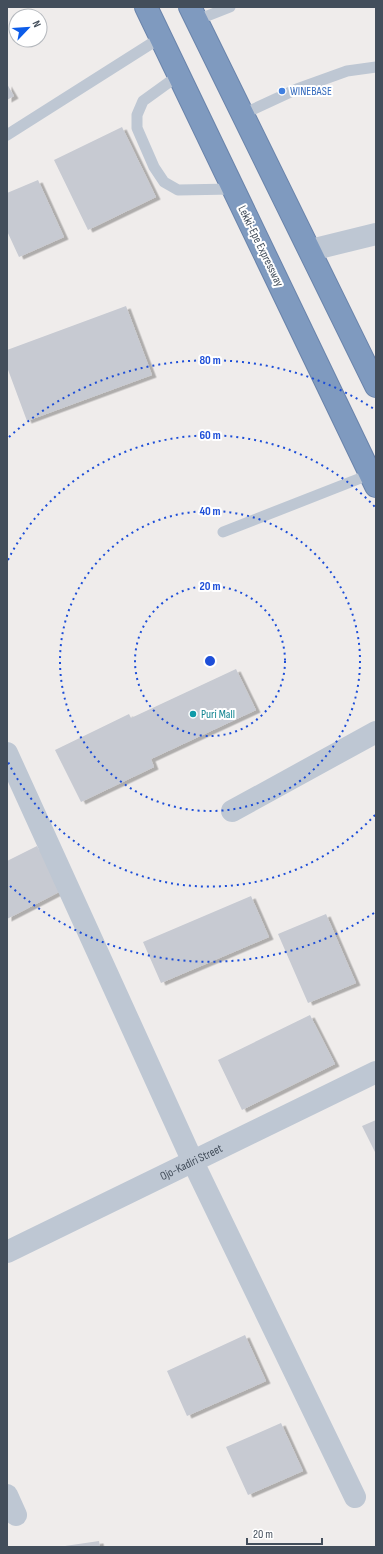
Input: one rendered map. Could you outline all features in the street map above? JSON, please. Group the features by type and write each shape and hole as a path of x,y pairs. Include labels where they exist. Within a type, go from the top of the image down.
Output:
{"highway":[{"name":"Lekki-Epe Expressway","path":"146,7 373,480"},
{"path":"194,13 311,250 376,386"}],"street":[{"path":"311,250 376,234"},
{"path":"232,811 376,732"},
{"path":"7,753 193,1162 355,1497"},
{"name":"Ojo-Kadiri Street","path":"7,1252 376,1072"},
{"path":"7,1495 16,1515"}],"lane":[{"path":"194,13 230,7"},
{"path":"7,135 160,38"},
{"path":"244,114 297,90 347,71 376,67"},
{"path":"179,75 144,102 137,115 137,128 154,167 164,182 178,190 233,189"},
{"path":"223,532 373,480"}],"building":[{"path":"7,84 14,96 7,100"},
{"path":"122,127 156,197 88,230 54,160"},
{"path":"38,180 64,237 19,257 7,231 7,193"},
{"path":"126,306 152,375 27,421 7,367 7,350"},
{"path":"236,669 256,710 151,759 154,767 81,802 55,750 129,714 131,718"},
{"path":"37,846 61,891 7,919 7,861"},
{"path":"251,896 269,937 161,983 143,942"},
{"path":"326,914 356,983 308,1003 278,934"},
{"path":"310,1015 335,1064 242,1110 218,1060"},
{"path":"376,1120 376,1154 362,1126"},
{"path":"245,1335 266,1381 187,1416 167,1371"},
{"path":"281,1423 303,1471 248,1495 226,1447"},
{"path":"99,1541 100,1547 65,1547 65,1546"}],"place":[{"name":"WINEBASE","path":"282,91"},
{"name":"Puri Mall","path":"193,714"}]}
